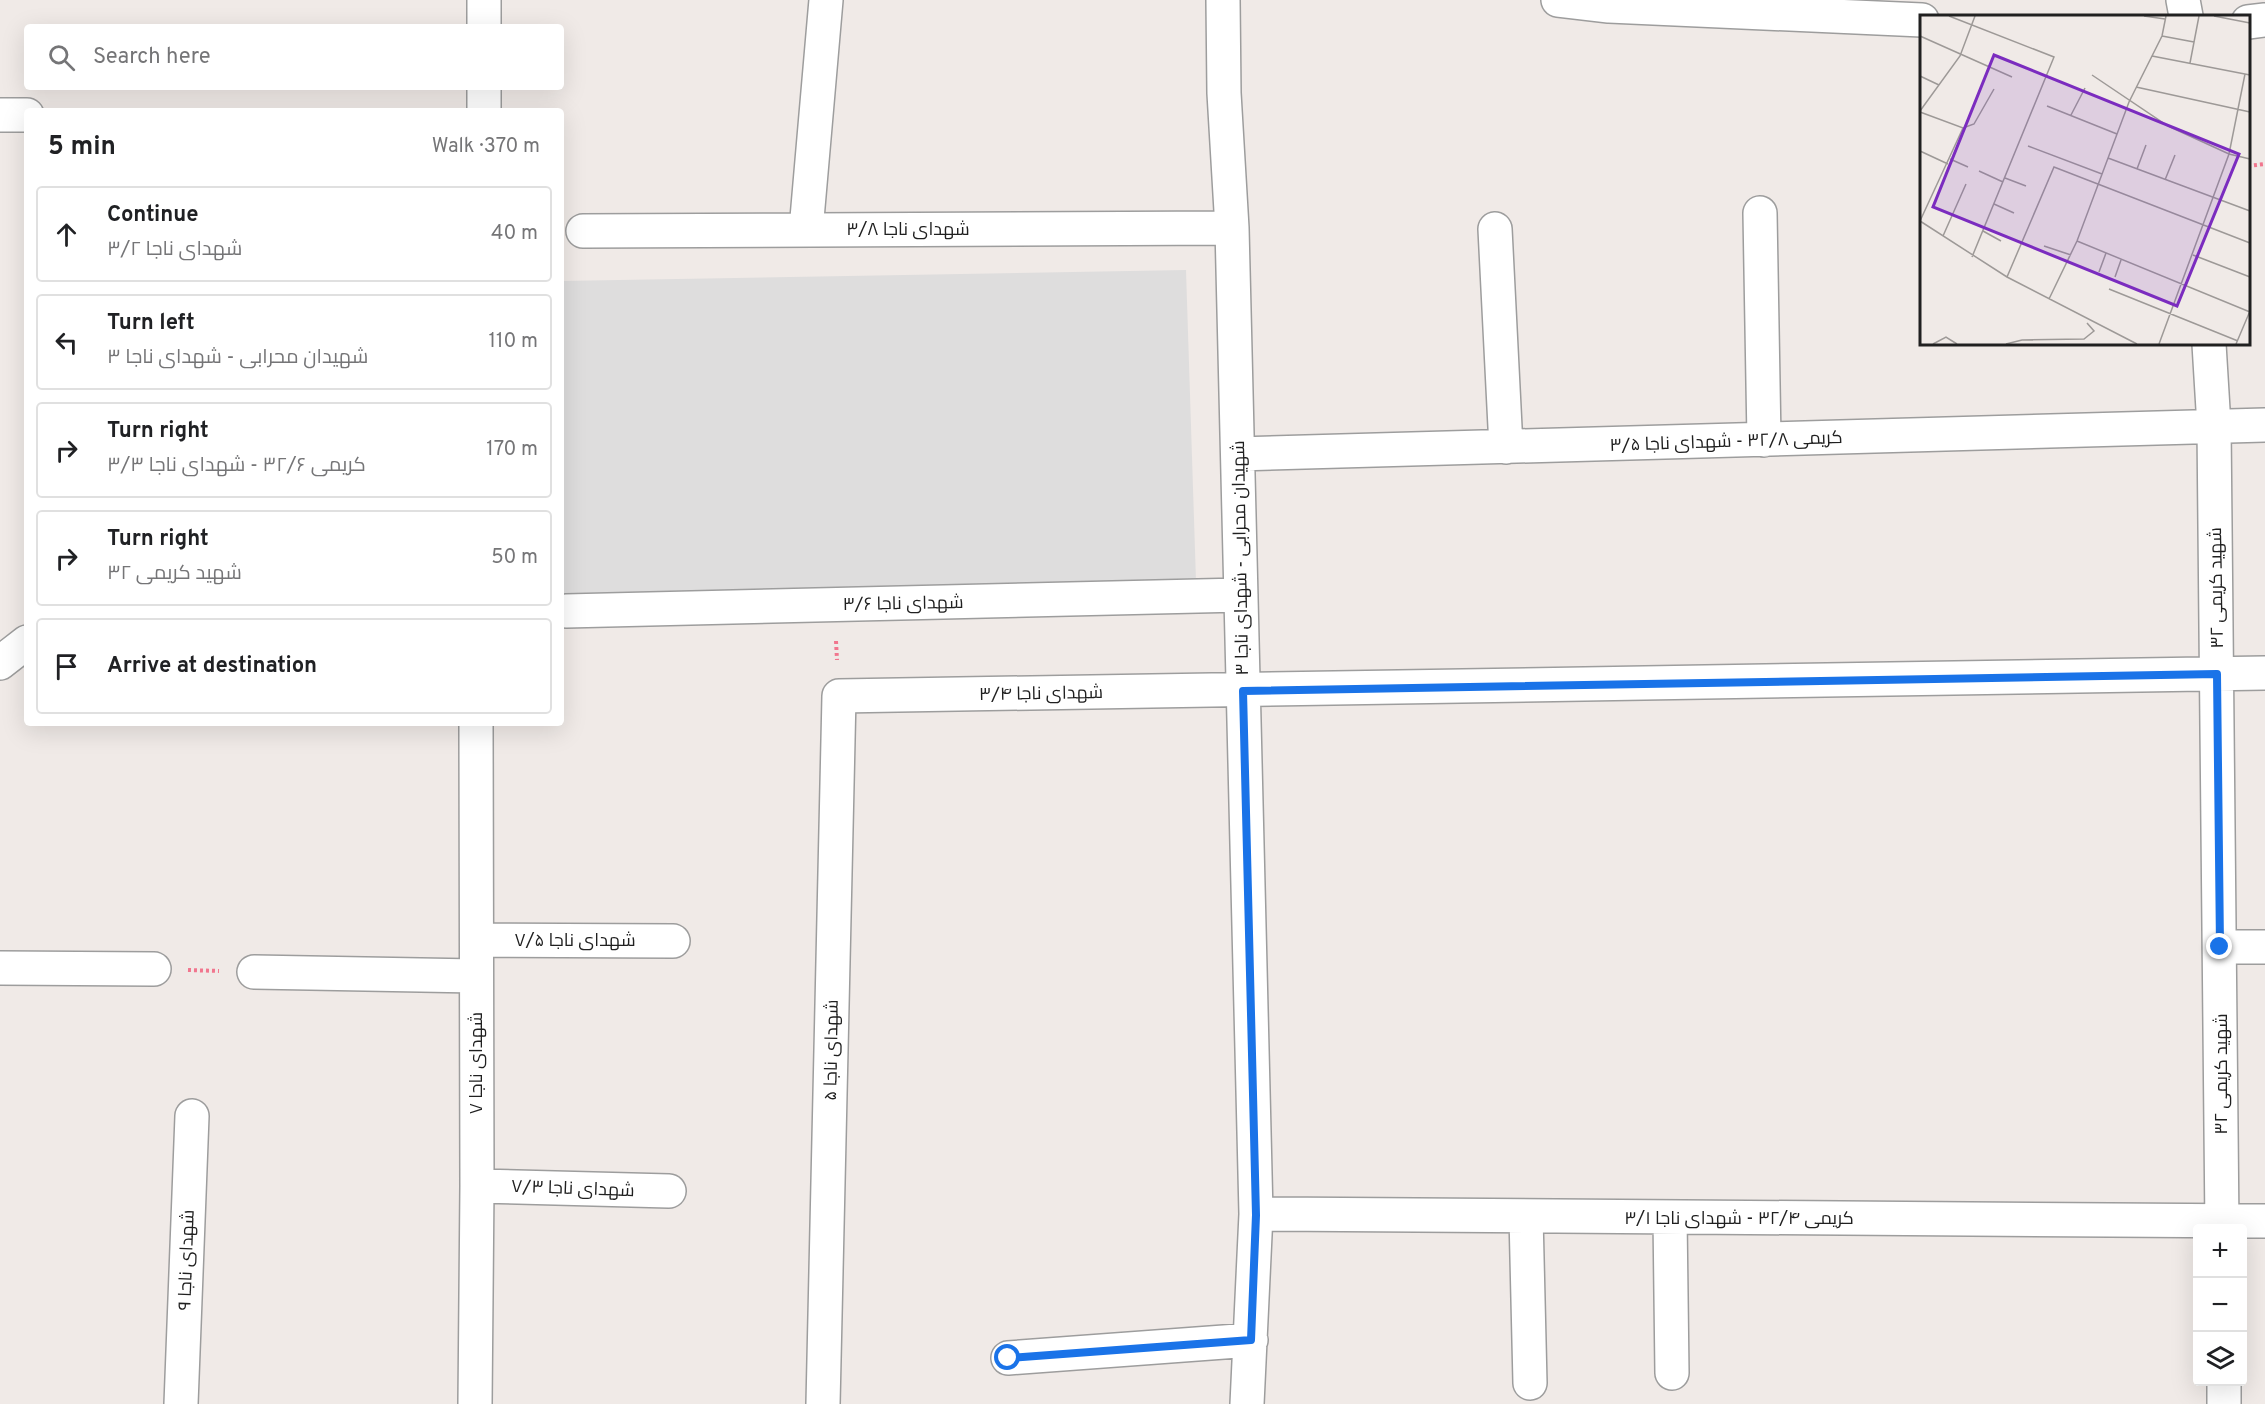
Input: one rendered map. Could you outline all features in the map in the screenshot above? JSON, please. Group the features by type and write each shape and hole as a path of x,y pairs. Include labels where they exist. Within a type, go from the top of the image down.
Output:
{"street":[{"path":"484,0 484,24"},
{"path":"806,230 826,0"},
{"name":"شهیدان محرابی - شهدای ناجا ۳","path":"1223,0 1224,93 1232,228 1256,1215 1247,1404"},
{"path":"1558,0 1609,6 1920,20"},
{"path":"2183,0 2186,15"},
{"path":"2250,22 2265,20"},
{"path":"484,90 484,108"},
{"path":"0,115 24,115"},
{"path":"1760,213 1764,440"},
{"name":"شهدای ناجا ۳/۸","path":"583,231 1232,228"},
{"path":"1495,229 1506,447"},
{"name":"شهید کریمی ۳۲","path":"2209,345 2214,426 2222,1224"},
{"name":"کریمی ۳۲/۸ - شهدای ناجا ۳/۵","path":"1238,454 2265,425"},
{"name":"شهدای ناجا ۳/۶","path":"566,611 1241,595"},
{"path":"0,663 24,644"},
{"name":"شهدای ناجا ۳/۴","path":"839,696 2265,673"},
{"name":"شهدای ناجا ۵","path":"822,1404 839,696"},
{"name":"شهدای ناجا ۷","path":"476,726 476,1404"},
{"name":"شهدای ناجا ۷/۵","path":"477,940 673,941"},
{"path":"2220,947 2265,947"},
{"path":"0,968 154,969"},
{"path":"254,972 476,976"},
{"name":"شهدای ناجا ۹","path":"181,1404 192,1116"},
{"name":"شهدای ناجا ۷/۳","path":"477,1186 669,1191"},
{"name":"کریمی ۳۲/۴ - شهدای ناجا ۳/۱","path":"1256,1215 1670,1217 2193,1225"},
{"path":"1526,1216 1530,1383"},
{"path":"1670,1217 1672,1373"},
{"name":"کریمی ۳۲/۴ - شهدای ناجا ۳/۱","path":"2233,1224 2265,1221"},
{"path":"1008,1358 1251,1340"},
{"path":"2223,1386 2224,1404"}],"path":[{"path":"2250,166 2265,164"},
{"path":"833,604 839,696"},
{"path":"154,969 254,972"}],"shaded area":[{"path":"1186,270 1196,581 564,602 564,281"}],"route":[{"path":"1008,1358 1251,1340 1256,1215 1243,691 2217,674 2220,947"}]}
